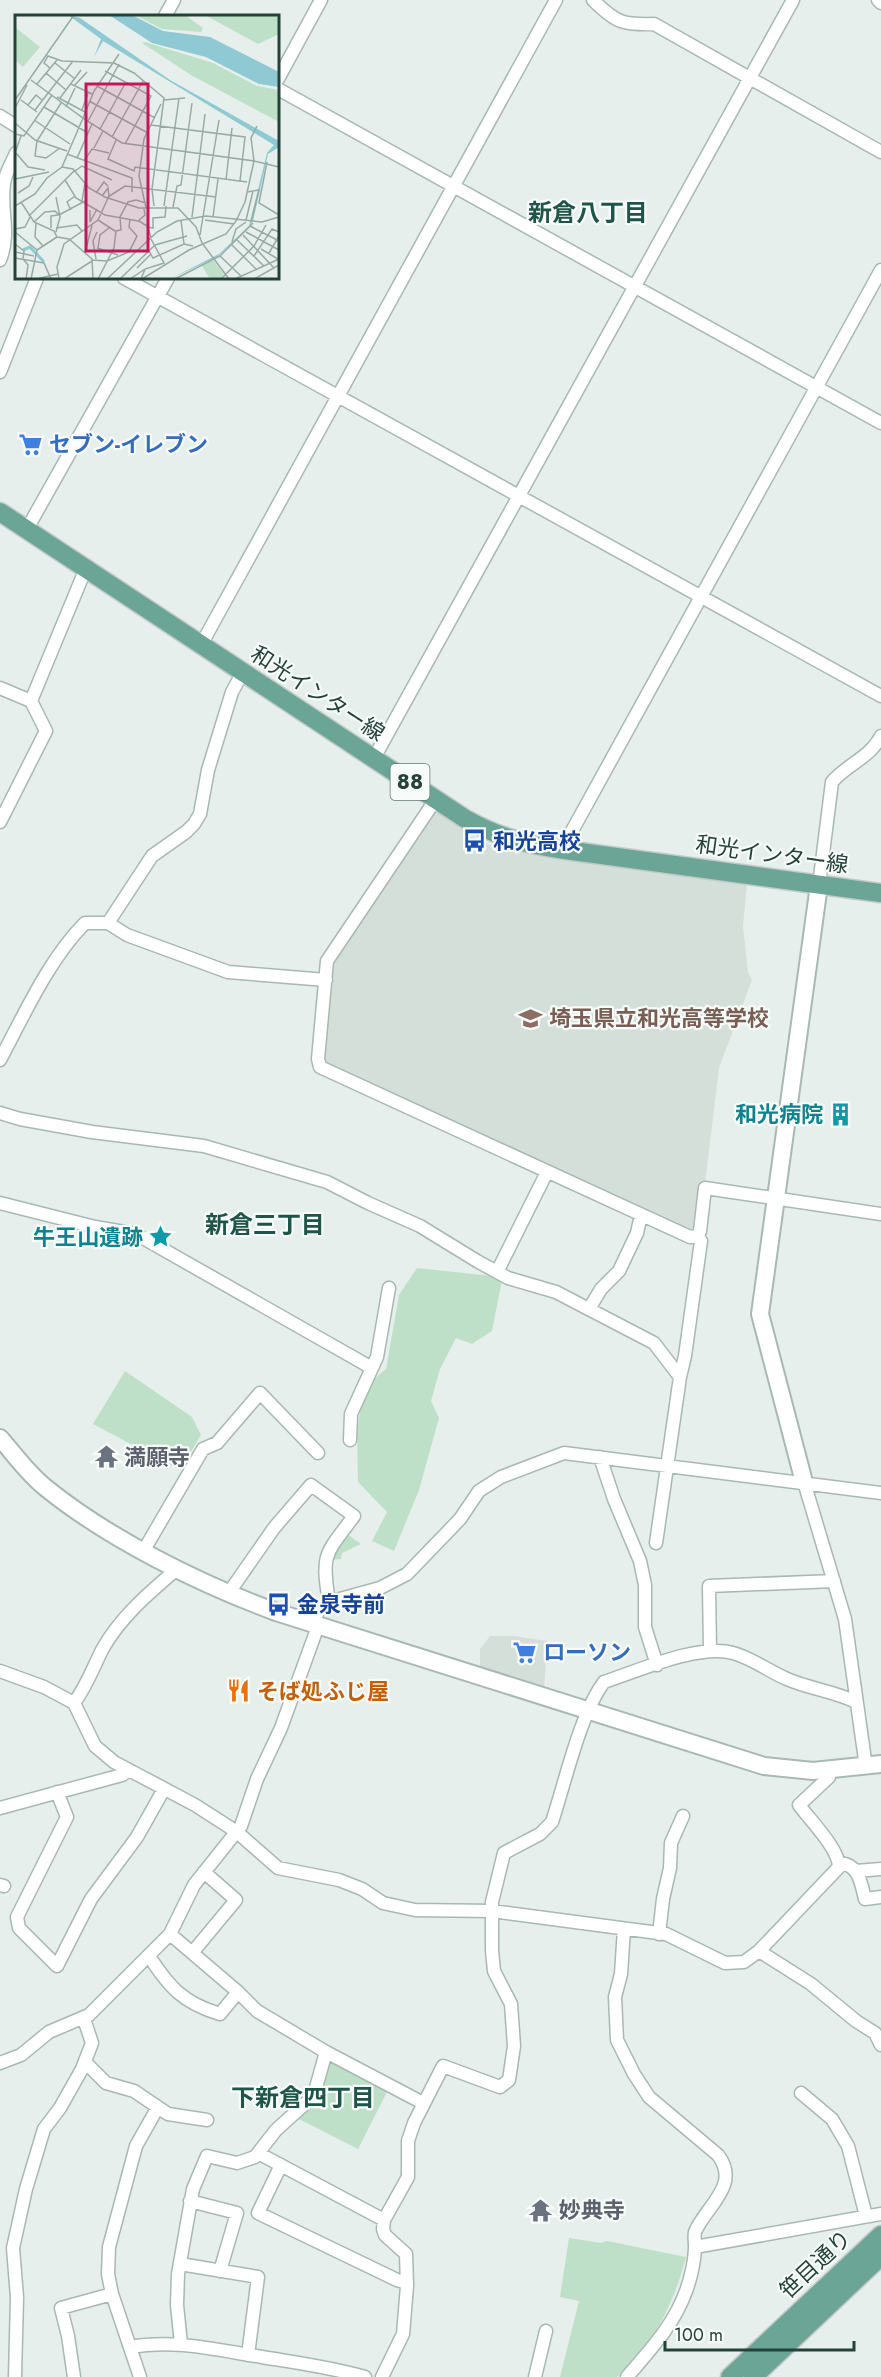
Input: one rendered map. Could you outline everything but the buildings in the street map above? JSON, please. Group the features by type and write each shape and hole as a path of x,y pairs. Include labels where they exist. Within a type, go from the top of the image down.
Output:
{"main road":[{"name":"和光インター線","path":"0,512 374,759 497,836 565,850 881,893"},
{"name":"笹目通り","path":"730,2377 881,2235"},
{"name":"笹目通り","path":"753,2377 881,2256"}],"street":[{"path":"166,15 174,0"},
{"path":"279,77 321,0"},
{"path":"201,645 556,0"},
{"path":"593,0 607,14 627,25 654,24 881,152"},
{"path":"374,759 793,0"},
{"path":"279,90 881,423"},
{"path":"0,116 15,125"},
{"path":"0,260 6,245 4,181 15,155"},
{"path":"565,850 567,840 881,270"},
{"path":"0,372 37,279"},
{"path":"126,279 881,696"},
{"path":"27,529 167,279"},
{"path":"31,701 86,568"},
{"path":"108,923 153,856 186,832 200,814 208,770 232,692 243,672"},
{"path":"0,688 31,701 46,731 0,822"},
{"path":"0,1438 30,1473 47,1488 117,1536 228,1594 315,1625 764,1766 829,1771 873,1766 856,1702 845,1619 804,1482 760,1314 832,782 840,773 864,758 876,746 881,736"},
{"path":"436,799 327,961 318,1059 320,1067 690,1237 698,1236"},
{"path":"0,1060 59,955 72,936 85,923 108,923 127,935 228,972 326,980"},
{"path":"0,1113 20,1119 92,1132 204,1146 327,1182 420,1226 508,1278 556,1292 654,1343 680,1377"},
{"path":"497,1272 548,1172"},
{"path":"656,1543 680,1377 686,1356 701,1241 698,1236 705,1188 881,1214"},
{"path":"0,1203 95,1227 136,1234 372,1368"},
{"path":"589,1309 601,1289 619,1272 638,1233 641,1215"},
{"path":"350,1440 351,1414 377,1357 389,1288"},
{"path":"144,1550 203,1449 217,1443 260,1393 318,1453"},
{"path":"0,2063 21,2055 49,2032 84,2019 170,1934 194,1885 241,1826 257,1779 281,1728 318,1612 329,1602 380,1588 407,1574 460,1519 479,1491 501,1477 564,1453 881,1493"},
{"path":"600,1457 640,1561 645,1585 645,1627 657,1665"},
{"path":"228,1594 274,1528 310,1485 354,1516 327,1551 325,1577 329,1602"},
{"path":"74,1703 84,1690 103,1648 131,1610 178,1568"},
{"path":"710,1650 709,1586 834,1581"},
{"path":"382,2377 403,2334 407,2283 406,2254 385,2235 383,2229 384,2220 408,2176 408,2141 423,2103 443,2066 500,2087 509,2080 514,2046 511,2004 494,1971 492,1902 504,1853 540,1834 552,1822 587,1711 604,1682 696,1652 710,1650 733,1652 786,1679 839,1693 856,1702"},
{"path":"0,1671 44,1686 74,1703 95,1746 114,1762 195,1805 237,1832 278,1868 339,1880 362,1889 383,1903 415,1910 492,1911 659,1934 686,1943 725,1964 744,1962 759,1951 839,1867 829,1843 799,1805 829,1777 829,1771"},
{"path":"0,1808 15,1806 122,1775 129,1770"},
{"path":"57,1792 67,1817 17,1917 19,1928 57,1966 91,1899 137,1837 164,1789"},
{"path":"659,1934 663,1899 670,1868 671,1843 683,1816"},
{"path":"839,1863 846,1863 856,1871 865,1899 881,1897"},
{"path":"856,1871 881,1869"},
{"path":"192,1953 236,1900 204,1872"},
{"path":"624,1929 621,1974 615,1997 617,2040 634,2074 649,2097 718,2156 725,2164 727,2174 724,2186 694,2234 695,2247 686,2291 665,2334 627,2377"},
{"path":"170,1934 257,2011 326,2052 423,2103"},
{"path":"759,1951 811,1984 879,2039"},
{"path":"149,1956 165,1982 197,2008 220,2014 238,1992"},
{"path":"15,2377 16,2297 13,2248 26,2189 44,2128 60,2108 85,2062 92,2043 84,2019"},
{"path":"181,2344 177,2305 180,2264 190,2201 207,2156 237,2163 255,2157 276,2130 307,2102 315,2091 326,2052"},
{"path":"85,2062 106,2083 134,2091 168,2114 207,2120"},
{"path":"801,2093 832,2119 849,2146 866,2216"},
{"path":"140,2377 112,2294 108,2274 109,2247 136,2146 158,2107"},
{"path":"258,2153 384,2220"},
{"path":"281,2165 258,2213 407,2283"},
{"path":"190,2201 237,2213 220,2271"},
{"path":"695,2247 881,2214"},
{"path":"180,2264 258,2277 248,2355"},
{"path":"74,2377 61,2308 112,2294"},
{"path":"536,2377 546,2331"},
{"path":"130,2347 154,2343 181,2344 326,2366 365,2377"}],"shaded area":[{"name":"埼玉県立和光高等学校","path":"438,809 470,835 497,848 747,884 743,926 748,972 752,980 719,1068 705,1184 701,1184 694,1227 689,1232 324,1064 321,1055 331,962 430,811"},
{"path":"490,1636 514,1636 547,1641 544,1689 480,1669 480,1649"}],"green space":[{"path":"417,1268 492,1276 502,1280 492,1331 472,1344 456,1338 440,1369 431,1401 439,1418 419,1490 394,1551 372,1541 387,1512 358,1482 359,1421 367,1392 375,1379 386,1369 399,1295"},
{"path":"125,1371 192,1417 201,1435 180,1470 93,1424"},
{"path":"347,1534 361,1544 342,1553 341,1559 330,1560"},
{"path":"333,2060 388,2090 358,2149 297,2118"},
{"path":"569,2238 601,2243 607,2241 686,2257 669,2307 661,2322 642,2351 617,2377 560,2377 579,2301 560,2297"}],"place":[{"name":"セブン-イレブン","path":"31,444"},
{"name":"和光高校","path":"475,841"},
{"name":"埼玉県立和光高等学校","path":"531,1018"},
{"name":"和光病院","path":"841,1114"},
{"name":"牛王山遺跡","path":"161,1237"},
{"name":"満願寺","path":"106,1457"},
{"name":"金泉寺前","path":"279,1604"},
{"name":"ローソン","path":"525,1652"},
{"name":"そば処ふじ屋","path":"239,1691"},
{"name":"妙典寺","path":"541,2210"}],"district":[{"name":"新倉八丁目","path":"588,212"},
{"name":"新倉三丁目","path":"265,1224"},
{"name":"下新倉四丁目","path":"303,2097"}]}
